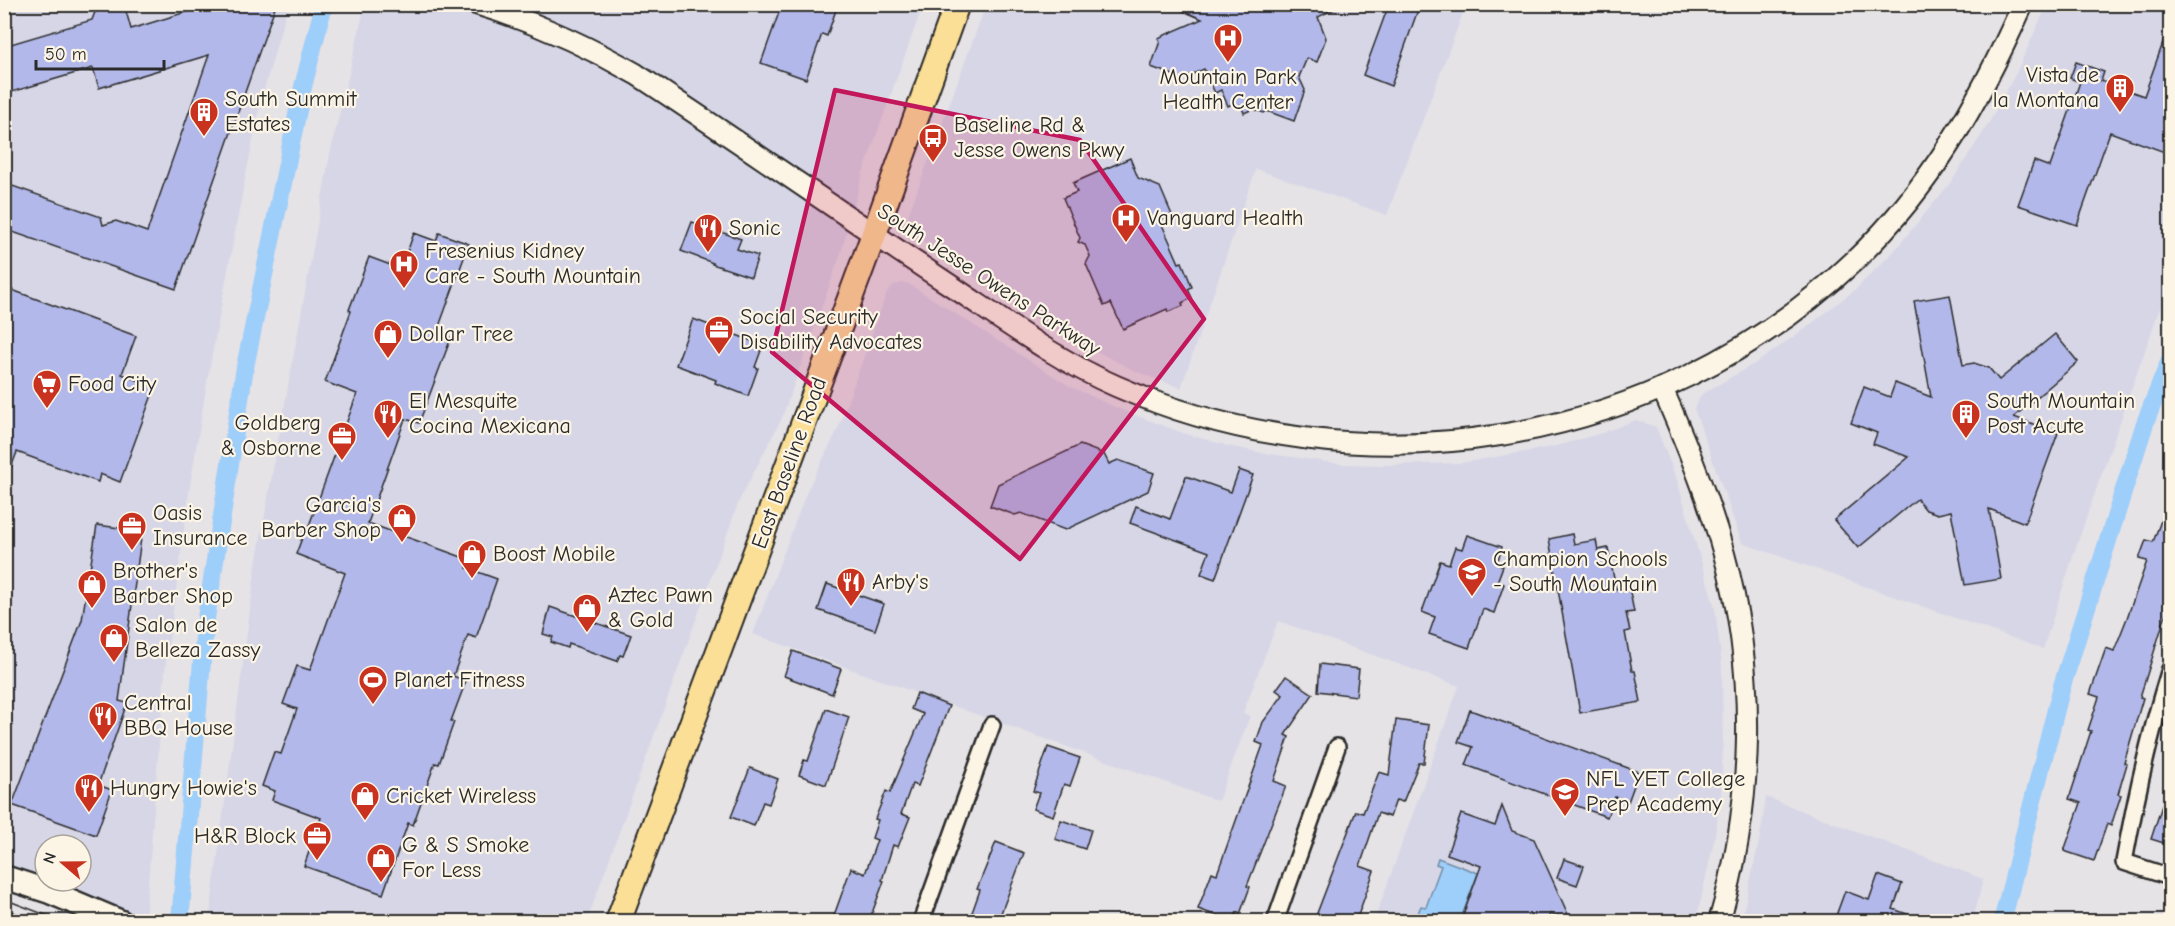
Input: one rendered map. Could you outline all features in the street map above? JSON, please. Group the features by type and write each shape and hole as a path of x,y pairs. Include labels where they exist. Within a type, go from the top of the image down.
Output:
{"main road":[{"name":"East Baseline Road","path":"618,921 874,234 957,4"},
{"path":"4,877 50,892 121,921"}],"street":[{"name":"South Jesse Owens Parkway","path":"476,4 511,14 609,58 712,124 1047,349 1096,377 1178,410 1248,429 1319,440 1364,444 1451,442 1522,431 1572,420 1662,388 1737,351 1769,330 1826,286 1878,237 1926,180 1974,107 2023,4"},
{"path":"1662,388 1701,483 1724,555 1737,612 1743,662 1747,710 1747,760 1737,840 1719,921"},
{"path":"2170,669 2165,702 2135,799 2124,862 2170,878"},
{"path":"921,921 992,725"},
{"path":"1275,921 1337,747"}],"highlighted area":[{"path":"835,90 1080,140 1204,319 1020,559 772,352"}],"shaded area":[{"path":"26,4 288,5 262,97 244,184 190,486 165,671 145,921 127,921 56,893 93,893 93,833 33,833 33,884 5,873 4,15"},
{"path":"365,5 923,5 863,173 841,253 782,418 739,501 587,921 209,922 256,564 330,154"},
{"path":"986,5 1466,5 1387,215 1256,169 1181,388 1137,372 1057,331 917,237 909,229 907,222 909,213"},
{"path":"2047,5 2170,5 2170,284 2074,553 2043,649 1742,543 1694,408 1702,394 1759,361 1856,289 1894,251 1952,181 1989,123 2017,71"},
{"path":"904,283 1069,386 1119,409 1183,433 1263,453 1342,464 1461,463 1552,447 1599,434 1636,420 1656,427 1677,480 1715,608 1722,666 1721,795 1714,841 1696,922 1374,921 1459,686 1278,621 1243,713 1250,716 1218,801 753,634 807,491 838,429 887,292 894,285"},
{"path":"1766,797 1983,879 1973,921 1741,922 1760,837"}],"water":[{"path":"1438,858 1478,873 1460,921 1441,921 1418,913 1421,906 1426,907 1441,866 1436,864"}],"building":[{"name":"South Summit Estates","path":"124,4 131,29 212,4 276,4 176,289 4,229 4,183 101,217 103,225 116,221 147,232 209,55 99,88 93,68 8,93 4,81 4,46 92,20 95,12"},
{"path":"782,4 838,4 827,36 822,34 806,79 761,63"},
{"name":"Mountain Park Health Center","path":"1167,4 1344,4 1318,17 1326,38 1317,62 1307,58 1299,77 1305,90 1294,121 1267,111 1264,113 1253,109 1244,113 1241,105 1236,107 1234,103 1228,106 1221,90 1215,93 1204,69 1178,81 1176,76 1151,67 1160,41 1158,38 1202,19"},
{"path":"1389,4 1420,4 1391,86 1363,75"},
{"name":"Vista de la Montana","path":"2169,26 2170,154 2110,132 2077,225 2018,205 2034,161 2050,167 2080,82 2070,78 2076,62 2104,72 2101,81 2144,96"},
{"name":"Vanguard Health","path":"1130,158 1138,178 1160,187 1172,215 1160,220 1179,263 1182,262 1192,287 1188,289 1192,298 1182,303 1183,306 1168,312 1167,309 1123,329 1111,303 1104,306 1086,264 1090,256 1085,245 1078,242 1080,238 1063,198 1077,192 1073,183"},
{"path":"692,222 741,239 737,249 758,256 751,277 681,251"},
{"path":"414,233 436,241 439,233 469,244 437,332 451,338 419,423 405,419 368,523 470,560 467,568 497,579 476,638 468,635 453,676 466,681 451,721 454,722 439,764 435,763 413,825 408,823 383,894 304,866 321,818 272,800 275,791 262,786 274,752 281,754 297,709 283,704 297,666 310,670 345,573 296,554 305,530 307,531 357,394 325,382 369,257 401,269"},
{"name":"Food City","path":"4,287 136,336 122,374 155,387 120,482 100,474 98,482 17,452 6,481 4,481"},
{"name":"South Mountain Post Acute","path":"1950,295 1963,365 1974,363 1989,368 1999,380 2055,334 2078,362 2014,417 2058,433 2025,523 1989,509 2001,579 1965,585 1951,511 1938,514 1926,510 1917,499 1858,548 1834,520 1909,457 1873,444 1877,433 1851,423 1864,387 1890,397 1895,383 1931,397 1914,301"},
{"name":"Social Security Disability Advocates","path":"693,319 763,345 748,396 715,383 716,380 676,365"},
{"path":"1080,445 1104,454 1109,464 1118,460 1154,473 1148,491 1065,530 1021,513 1015,515 990,506 998,484"},
{"path":"1239,470 1253,475 1215,579 1201,574 1209,552 1130,523 1136,506 1170,519 1186,476 1231,492"},
{"path":"2169,499 2170,601 2140,697 2143,698 2124,763 2127,764 2118,794 2121,795 2111,826 2107,824 2094,861 2064,851 2081,803 2069,799 2091,731 2088,730 2099,697 2090,694 2106,648 2114,651 2147,561 2139,559 2146,540 2153,542"},
{"path":"97,525 142,531 119,701 127,703 98,785 112,790 96,835 12,805 82,620"},
{"path":"1572,534 1574,544 1596,540 1598,550 1608,548 1616,589 1629,587 1634,612 1626,613 1630,631 1625,632 1632,671 1635,671 1641,702 1580,713 1549,539"},
{"path":"1467,535 1502,547 1497,563 1503,566 1497,582 1504,584 1494,613 1483,609 1469,648 1429,634 1435,617 1422,612 1440,561 1449,564 1455,547 1462,549"},
{"name":"Arby's","path":"827,584 884,604 875,630 818,610"},
{"name":"Aztec Pawn & Gold","path":"550,607 631,635 623,656 620,655 617,661 569,644 568,648 551,642 553,637 543,634"},
{"path":"793,651 841,669 832,694 784,676"},
{"path":"1320,664 1359,669 1356,696 1318,691"},
{"path":"1286,676 1313,694 1285,735 1289,737 1274,781 1286,786 1247,886 1250,887 1240,914 1237,912 1231,921 1198,909 1212,872 1217,874 1263,745 1256,742 1263,722 1283,695 1276,690"},
{"path":"917,693 949,706 918,786 912,784 901,814 910,817 898,847 893,845 882,880 884,881 869,921 832,921 851,868 865,874 877,840 872,838 878,820 875,819 886,791 890,793 923,714 911,709"},
{"path":"826,709 849,717 826,785 799,775 804,760 808,761"},
{"path":"1470,710 1639,772 1628,802 1615,797 1607,817 1466,765 1473,747 1458,742"},
{"path":"1396,720 1429,725 1424,763 1419,763 1403,802 1396,800 1390,817 1378,813 1360,866 1374,871 1356,921 1314,921 1356,811 1363,813 1379,772 1389,775"},
{"path":"1048,747 1080,758 1070,786 1064,784 1053,816 1033,809 1039,793 1033,791"},
{"path":"750,768 778,779 769,804 763,802 754,826 731,817"},
{"path":"2168,787 2170,787 2170,845 2151,839"},
{"path":"1502,806 1512,831 1534,839 1571,921 1550,914 1547,921 1461,921 1481,866 1447,854 1461,814 1495,826"},
{"path":"1061,820 1091,830 1085,849 1055,839"},
{"path":"996,842 1024,853 998,921 969,921 980,890 977,889"},
{"path":"1564,859 1584,866 1577,885 1557,878"},
{"path":"1878,875 1902,884 1893,909 1924,921 1834,921 1845,891 1869,900"}],"waterway":[{"path":"180,922 205,625 245,367 302,91 324,4"},
{"path":"2002,922 2062,686 2145,423 2170,360"}],"tram line":[{"path":"4,899 64,922"},
{"path":"4,909 40,922"}],"place":[{"name":"Mountain Park Health Center","path":"1228,64"},
{"name":"Vista de la Montana","path":"2120,114"},
{"name":"South Summit Estates","path":"204,138"},
{"name":"Baseline Rd & Jesse Owens Pkwy","path":"933,164"},
{"name":"Vanguard Health","path":"1126,244"},
{"name":"Sonic","path":"708,254"},
{"name":"Fresenius Kidney Care - South Mountain","path":"404,290"},
{"name":"Social Security Disability Advocates","path":"719,356"},
{"name":"Dollar Tree","path":"388,360"},
{"name":"Food City","path":"47,410"},
{"name":"El Mesquite Cocina Mexicana","path":"388,440"},
{"name":"South Mountain Post Acute","path":"1966,440"},
{"name":"Goldberg & Osborne","path":"342,462"},
{"name":"Garcia's Barber Shop","path":"402,544"},
{"name":"Oasis Insurance","path":"132,552"},
{"name":"Boost Mobile","path":"472,580"},
{"name":"Champion Schools - South Mountain","path":"1472,598"},
{"name":"Arby's","path":"851,608"},
{"name":"Brother's Barber Shop","path":"92,610"},
{"name":"Aztec Pawn & Gold","path":"587,634"},
{"name":"Salon de Belleza Zassy","path":"114,664"},
{"name":"Planet Fitness","path":"373,706"},
{"name":"Central BBQ House","path":"103,742"},
{"name":"Hungry Howie's","path":"89,814"},
{"name":"NFL YET College Prep Academy","path":"1565,818"},
{"name":"Cricket Wireless","path":"365,822"},
{"name":"H&R Block","path":"317,862"},
{"name":"G & S Smoke For Less","path":"381,884"}]}
